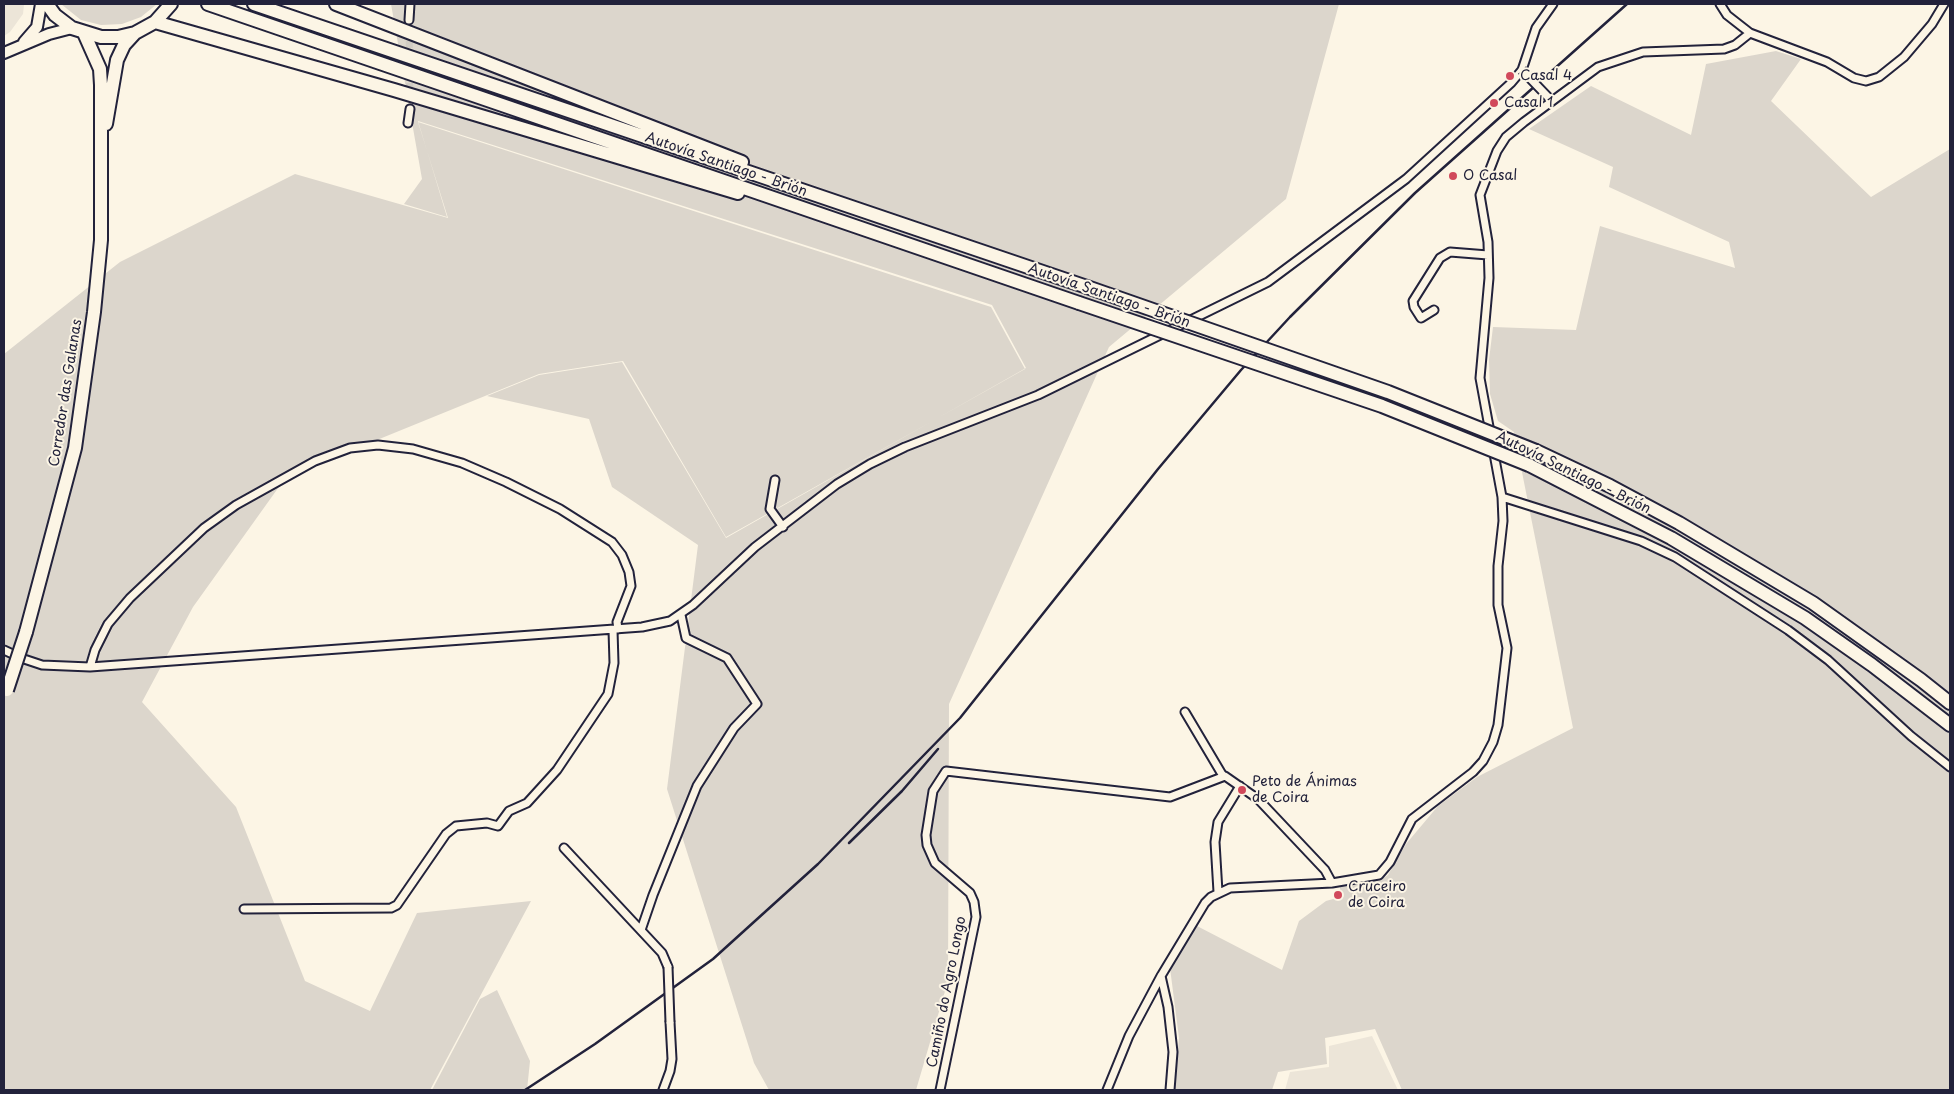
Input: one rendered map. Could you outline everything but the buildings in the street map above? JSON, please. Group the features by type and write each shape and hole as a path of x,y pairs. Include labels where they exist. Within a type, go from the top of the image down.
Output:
{"highway":[{"path":"47,4 55,15 78,31 101,37 118,37 135,33 155,22 172,4"},
{"name":"Autovía Santiago - Brión","path":"208,4 1382,406 1529,465 1671,538 1805,618 1872,665 1950,725"},
{"name":"Autovía Santiago - Brión","path":"254,4 1087,287 1388,392 1536,451 1610,486 1679,523 1804,598 1879,650 1950,704"},
{"path":"336,4 739,161 772,180"},
{"path":"155,22 394,90 762,200 784,200"},
{"path":"78,31 100,68 102,141"},
{"path":"102,141 117,60 124,45 135,33"},
{"name":"Corredor das Galanas","path":"5,696 26,632 54,531 76,439 89,357 101,240 102,141"}],"street":[{"path":"19,47 37,26 41,4"},
{"path":"408,20 410,4"},
{"path":"4,650 42,665 64,668 659,625 680,615 755,547 837,484 870,464 914,443 1038,395 1268,282 1406,179 1455,136 1522,70 1536,28 1553,4"},
{"path":"1720,4 1727,15 1750,33 1828,62 1854,78 1870,81 1879,77 1904,57 1932,24 1944,4"},
{"path":"4,53 49,34 78,31"},
{"path":"1107,1090 1129,1036 1161,976 1204,903 1218,892 1230,888 1332,883 1372,878 1385,870 1412,819 1473,772 1483,761 1493,742 1498,725 1506,648 1498,605 1498,566 1503,520 1502,497 1480,378 1489,278 1480,195 1490,166 1506,137 1550,99 1598,67 1613,60 1643,52 1724,49 1735,45 1750,33"},
{"path":"1522,70 1550,99"},
{"path":"408,123 410,110"},
{"path":"1434,310 1421,318 1414,307 1414,302 1440,258 1444,254 1454,252 1488,255"},
{"path":"90,667 95,650 108,624 130,598 204,528 236,505 315,461 350,448 378,445 413,450 462,463 560,509 612,542 622,555 629,572 631,586 617,622 614,663 608,694 557,770 527,803 510,811 498,826 487,822 456,826 446,834 397,905 383,908 244,909"},
{"path":"775,480 770,510 783,527"},
{"path":"1502,497 1641,541 1675,558 1788,630 1828,660 1911,736 1950,766"},
{"path":"641,930 652,895 697,786 734,728 757,704 727,658 686,638 680,615"},
{"path":"1185,712 1223,776 1258,799 1325,870 1332,883"},
{"name":"Camiño do Agro Longo","path":"940,1090 976,917 974,902 970,893 935,863 927,845 926,835 933,791 946,771 1170,797 1223,776"},
{"path":"1218,892 1215,842 1218,822 1240,786"},
{"path":"564,848 662,953 668,967 672,1058 670,1071 663,1090"},
{"path":"1161,976 1168,1007 1172,1052 1170,1090"}],"shaded area":[{"path":"4,4 24,5 23,14 10,32 4,36"},
{"path":"61,4 157,4 141,17 122,24 101,25 81,20"},
{"path":"391,4 1339,4 1286,199 1109,347 949,704 948,981 916,1090 769,1090 754,1063 667,789 698,545 612,487 589,419 487,396 539,375 622,362 726,538 1026,368 992,305 418,121 447,217 404,204 422,179"},
{"path":"1776,51 1801,59 1771,101 1871,197 1950,149 1950,1090 1402,1090 1375,1029 1325,1038 1327,1064 1278,1072 1272,1090 1174,1090 1179,1038 1170,968 1197,926 1282,970 1299,921 1326,901 1340,897 1340,885 1379,881 1388,875 1406,844 1438,806 1477,777 1573,728 1514,432 1498,421 1490,394 1489,360 1493,327 1576,330 1600,226 1735,268 1729,242 1609,187 1613,167 1529,129 1591,86 1691,135 1706,64"},
{"path":"418,122 991,307 1025,369 726,537 623,361 539,374 286,477 193,607 142,702 236,807 305,981 370,1011 417,913 531,901 430,1090 4,1090 4,354 120,262 295,174 448,218"},
{"path":"497,990 530,1061 527,1090 432,1090 480,999"},
{"path":"1372,1036 1398,1090 1285,1090 1290,1072 1329,1067 1329,1046"}],"tunnel":[{"path":"409,20 410,109"}],"railway":[{"path":"525,1090 595,1044 713,959 818,864 960,718 1158,469 1241,370 1290,317 1415,193 1627,4"},
{"path":"849,843 902,791 938,749"}],"place":[{"name":"Casal 4","path":"1510,76"},
{"name":"Casal 1","path":"1494,103"},
{"name":"O Casal","path":"1453,176"},
{"name":"Peto de Ánimas de Coira","path":"1242,790"},
{"name":"Cruceiro de Coira","path":"1338,895"}]}
